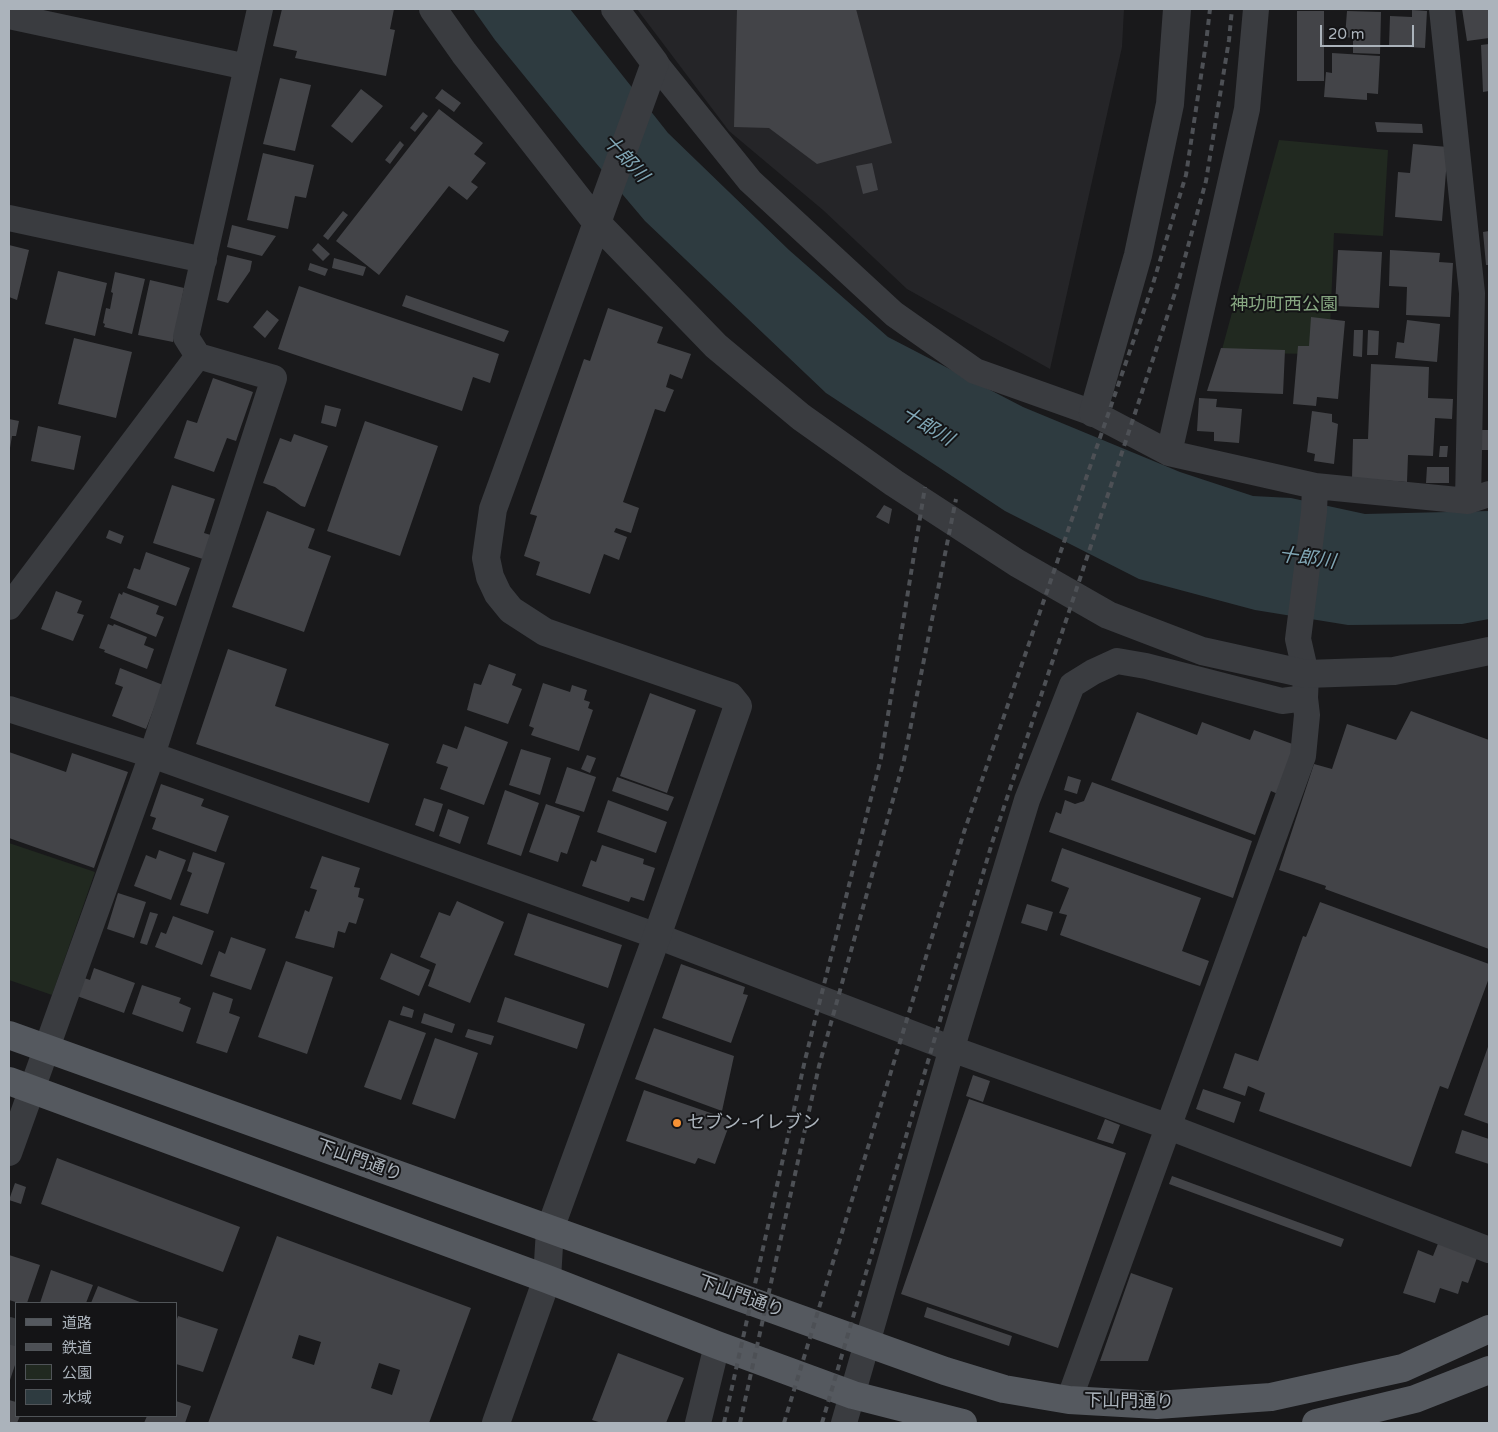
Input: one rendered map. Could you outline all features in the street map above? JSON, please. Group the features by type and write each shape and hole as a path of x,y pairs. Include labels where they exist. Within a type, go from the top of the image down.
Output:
{"main road":[{"name":"下山門通り","path":"9,1036 945,1371 1004,1389 1069,1400 1157,1405 1271,1397 1403,1368 1489,1329"},
{"path":"21,1086 547,1279 716,1345 853,1395 963,1423"},
{"path":"1316,1423 1415,1399 1489,1370"}],"street":[{"path":"9,1153 21,1086 47,1050 152,755 274,378 198,356 186,337 260,9"},
{"path":"433,9 464,53 716,346 801,417 894,483 1009,558 1108,614 1202,650 1306,686"},
{"path":"615,9 653,70 750,181 894,314 975,371 1093,413 1169,453 1315,486 1479,498 1472,293 1442,9"},
{"path":"1093,413 1138,255 1170,104 1177,9"},
{"path":"1169,453 1247,109 1256,9"},
{"path":"9,16 247,67"},
{"path":"496,1423 547,1279 550,1229 657,936 738,706 730,696 545,632 511,610 498,594 490,577 486,558 494,509 653,70"},
{"path":"9,218 204,260"},
{"path":"9,607 198,356"},
{"path":"1069,1400 1303,756 1307,715 1306,686 1298,639 1314,512 1315,486"},
{"path":"844,1423 952,1049 1027,800 1072,686 1093,672 1118,661 1146,666 1282,701 1306,686 1394,671 1489,651"},
{"path":"9,709 152,755 657,936 952,1049 1169,1128 1489,1250"},
{"path":"698,1423 716,1345"}],"shaded area":[{"path":"637,9 1124,9 1122,47 1050,369 907,289 823,210 729,131"}],"green space":[{"name":"神功町西公園","path":"1279,140 1388,150 1383,236 1334,233 1329,354 1221,353"},
{"path":"9,843 95,872 52,995 9,980"}],"water":[{"name":"十郎川","path":"473,9 570,9 668,133 789,250 888,337 1023,407 1180,472 1253,496 1291,498 1365,514 1489,511 1489,619 1462,624 1348,625 1255,610 1139,579 1005,511 826,393 645,221 495,40"}],"building":[{"path":"282,9 394,9 390,29 395,30 386,76 295,58 297,51 273,46"},
{"path":"737,9 856,9 892,143 817,164 769,128 734,127"},
{"path":"1462,9 1489,9 1489,38 1467,41"},
{"path":"1412,10 1427,11 1425,48 1389,46 1390,16 1412,17"},
{"path":"1297,11 1324,11 1324,81 1297,81"},
{"path":"1347,11 1381,12 1380,54 1353,53 1353,38 1345,37"},
{"path":"1489,44 1489,91 1483,92 1481,45"},
{"path":"1332,53 1380,56 1378,94 1367,93 1367,100 1324,97 1326,72 1332,73"},
{"path":"280,78 311,85 295,151 263,144"},
{"path":"361,89 383,106 352,143 331,126"},
{"path":"442,89 461,103 454,112 435,98"},
{"path":"439,109 483,143 474,154 486,163 471,182 478,187 467,200 449,186 379,275 336,241"},
{"path":"423,112 428,116 415,132 410,128"},
{"path":"1375,122 1422,124 1423,133 1377,132"},
{"path":"400,141 404,145 390,164 385,160"},
{"path":"1413,144 1448,147 1442,221 1395,217 1398,172 1410,173"},
{"path":"263,153 314,165 306,198 295,196 288,229 247,220"},
{"path":"872,163 878,190 863,194 856,166"},
{"path":"343,211 348,215 328,240 323,236"},
{"path":"232,225 276,236 262,256 227,247"},
{"path":"1489,231 1489,265 1486,265 1483,232"},
{"path":"318,243 330,254 323,261 312,250"},
{"path":"9,245 29,250 17,300 9,297"},
{"path":"1338,250 1382,252 1379,308 1335,306"},
{"path":"1390,250 1440,253 1439,262 1453,263 1450,317 1406,315 1407,287 1389,286"},
{"path":"227,255 252,261 250,271 228,303 217,300"},
{"path":"334,258 366,267 363,276 332,268"},
{"path":"310,263 328,269 325,276 308,270"},
{"path":"58,271 107,283 95,336 45,324"},
{"path":"115,272 145,279 132,334 104,327 106,308 110,309"},
{"path":"150,280 184,288 173,342 138,335"},
{"path":"299,286 499,354 490,383 473,377 462,411 278,349"},
{"path":"406,295 509,331 504,342 402,306"},
{"path":"608,308 663,327 657,343 691,354 682,379 670,374 666,387 674,390 665,412 655,409 623,502 639,508 631,533 616,528 614,532 627,537 619,560 604,554 590,594 536,575 540,562 524,556 537,516 530,514 584,359 590,361"},
{"path":"267,310 279,320 265,338 253,327"},
{"path":"1311,317 1345,321 1338,399 1317,397 1316,406 1293,404 1298,346 1309,346"},
{"path":"1407,320 1440,324 1437,362 1395,358 1397,342 1404,343"},
{"path":"1354,330 1363,330 1362,357 1353,356"},
{"path":"1368,330 1379,331 1378,355 1367,355"},
{"path":"74,338 132,352 116,418 58,404"},
{"path":"1221,348 1285,350 1283,394 1207,391"},
{"path":"1371,364 1429,367 1428,398 1453,399 1452,419 1435,418 1433,456 1408,455 1407,482 1352,478 1353,439 1368,439"},
{"path":"213,378 253,392 236,441 227,438 214,472 174,458 187,420 197,423"},
{"path":"1199,398 1217,399 1216,407 1242,409 1239,443 1214,441 1214,432 1197,431"},
{"path":"325,405 341,409 336,427 321,423"},
{"path":"1312,411 1332,414 1332,422 1338,424 1334,464 1314,461 1315,454 1307,452"},
{"path":"9,419 19,421 16,436 12,436 10,448"},
{"path":"365,421 438,446 400,556 327,531"},
{"path":"38,426 81,436 74,470 31,461"},
{"path":"1480,430 1489,430 1489,450 1480,450"},
{"path":"294,434 328,446 305,507 275,487 263,483 280,438 291,442"},
{"path":"1440,446 1448,446 1447,457 1439,457"},
{"path":"1427,467 1449,467 1449,483 1426,483"},
{"path":"172,485 215,499 204,533 214,536 206,560 153,543"},
{"path":"884,505 892,509 889,524 876,517"},
{"path":"267,511 315,529 308,548 331,556 304,632 232,607"},
{"path":"109,530 124,536 121,544 106,538"},
{"path":"146,552 190,568 176,606 127,588 134,568 140,570"},
{"path":"56,591 82,601 77,613 84,615 73,641 41,629"},
{"path":"123,592 159,606 156,614 164,617 156,637 110,618 119,593 122,595"},
{"path":"108,624 113,626 114,624 147,637 144,645 154,649 147,669 104,652 105,650 99,648"},
{"path":"228,649 287,669 275,706 389,744 369,803 196,744"},
{"path":"489,664 516,674 512,685 522,689 508,724 467,710 474,683 481,685"},
{"path":"120,668 163,685 146,729 112,716 123,687 115,684"},
{"path":"543,683 570,692 572,685 587,690 584,700 590,702 588,708 593,710 579,751 531,735 534,728 529,726"},
{"path":"650,693 696,710 667,793 620,776"},
{"path":"1411,711 1489,740 1489,949 1325,889 1326,886 1279,870 1314,764 1332,769 1347,724 1396,740"},
{"path":"1137,712 1197,735 1202,722 1250,740 1254,730 1298,746 1280,795 1271,791 1255,835 1111,780"},
{"path":"465,726 508,742 484,805 440,789 448,767 436,763 443,744 457,749"},
{"path":"521,749 551,758 540,795 509,785"},
{"path":"9,752 66,772 72,753 128,772 94,868 9,838"},
{"path":"587,755 596,758 590,773 581,769"},
{"path":"567,767 596,777 584,812 555,803"},
{"path":"1068,776 1081,780 1077,794 1064,790"},
{"path":"617,777 674,797 668,811 612,791"},
{"path":"1092,782 1252,841 1233,898 1049,832 1056,812 1061,814 1065,800 1075,804 1084,801"},
{"path":"161,784 204,799 201,806 229,816 216,852 152,829 156,818 150,816"},
{"path":"505,790 539,803 521,856 487,844"},
{"path":"424,798 443,804 434,832 415,825"},
{"path":"608,800 667,822 656,853 597,832"},
{"path":"546,804 580,816 567,854 561,852 558,862 529,852"},
{"path":"448,809 469,817 460,844 439,836"},
{"path":"602,845 644,859 643,864 655,868 644,901 631,897 629,902 582,886 591,860 596,862"},
{"path":"1062,848 1201,898 1182,951 1209,961 1200,986 1060,935 1067,915 1059,913 1069,888 1051,881"},
{"path":"159,850 186,860 171,900 134,886 146,855 156,859"},
{"path":"193,852 225,863 208,914 180,905 192,873 187,871"},
{"path":"322,856 360,868 354,887 360,888 358,897 364,899 356,924 349,922 345,933 338,931 334,948 295,938 305,910 309,912 317,890 310,888"},
{"path":"118,893 146,902 134,938 107,929"},
{"path":"457,901 504,922 470,1003 428,986 436,964 420,957 439,912 450,916"},
{"path":"1320,902 1489,964 1489,978 1448,1089 1440,1086 1411,1167 1259,1111 1265,1093 1248,1086 1245,1096 1223,1088 1235,1053 1258,1061 1303,936 1306,937"},
{"path":"1027,904 1053,912 1047,931 1021,923"},
{"path":"150,912 158,914 147,945 140,943"},
{"path":"528,913 622,945 608,988 514,955"},
{"path":"173,916 214,931 202,965 155,947 161,932 166,934"},
{"path":"231,937 266,949 251,990 210,976 219,951 225,954"},
{"path":"391,953 430,970 419,996 380,979"},
{"path":"286,961 333,977 307,1054 258,1037"},
{"path":"681,964 745,987 743,994 748,995 731,1043 662,1018"},
{"path":"94,968 135,983 124,1013 77,996 84,978 90,980"},
{"path":"142,985 181,998 179,1003 191,1008 183,1032 132,1014"},
{"path":"213,992 233,999 229,1013 240,1017 227,1053 196,1043"},
{"path":"505,997 585,1024 577,1049 497,1022"},
{"path":"403,1006 414,1010 412,1018 400,1015"},
{"path":"424,1013 455,1024 452,1033 421,1023"},
{"path":"389,1020 426,1033 401,1100 364,1087"},
{"path":"654,1028 734,1056 722,1111 635,1079"},
{"path":"468,1029 494,1036 491,1045 465,1037"},
{"path":"435,1038 478,1053 455,1119 412,1104"},
{"path":"1489,1044 1489,1124 1464,1115"},
{"path":"973,1075 990,1081 983,1102 966,1096"},
{"path":"1203,1089 1241,1102 1234,1123 1196,1109"},
{"path":"644,1090 731,1120 715,1164 698,1158 695,1164 626,1141"},
{"path":"969,1099 1126,1153 1058,1348 901,1294"},
{"path":"1105,1119 1120,1125 1113,1144 1097,1139"},
{"path":"1462,1130 1489,1139 1489,1164 1455,1153"},
{"path":"57,1158 240,1227 223,1272 41,1204"},
{"path":"1172,1176 1344,1239 1341,1247 1169,1184"},
{"path":"15,1183 26,1187 21,1204 9,1200"},
{"path":"277,1236 471,1308 429,1423 208,1423","holes":["299,1335 321,1342 314,1365 292,1358","379,1363 400,1370 392,1395 371,1388"]},
{"path":"1439,1241 1478,1255 1468,1283 1462,1281 1458,1294 1440,1288 1435,1303 1403,1293 1418,1250 1433,1256"},
{"path":"9,1255 40,1265 27,1302 9,1300"},
{"path":"51,1270 93,1285 86,1302 40,1302"},
{"path":"1131,1273 1173,1288 1148,1361 1100,1361"},
{"path":"98,1286 140,1302 91,1302"},
{"path":"927,1307 1012,1336 1009,1346 924,1317"},
{"path":"178,1316 218,1329 203,1372 178,1365"},
{"path":"9,1339 15,1342 15,1365 9,1383"},
{"path":"618,1353 684,1378 666,1423 602,1423 592,1420"},
{"path":"9,1400 15,1402 15,1417 20,1417 17,1423 9,1423"},
{"path":"178,1402 191,1406 185,1423 144,1423 147,1417 178,1417"}],"railway":[{"path":"784,1423 964,832 1152,287 1186,175 1210,9"},
{"path":"822,1423 992,843 1176,290 1206,181 1229,40 1232,9"},
{"path":"724,1423 805,1060 881,758 925,487"},
{"path":"740,1423 819,1066 904,760 956,499"}],"place":[{"name":"セブン-イレブン","path":"677,1123"}]}
